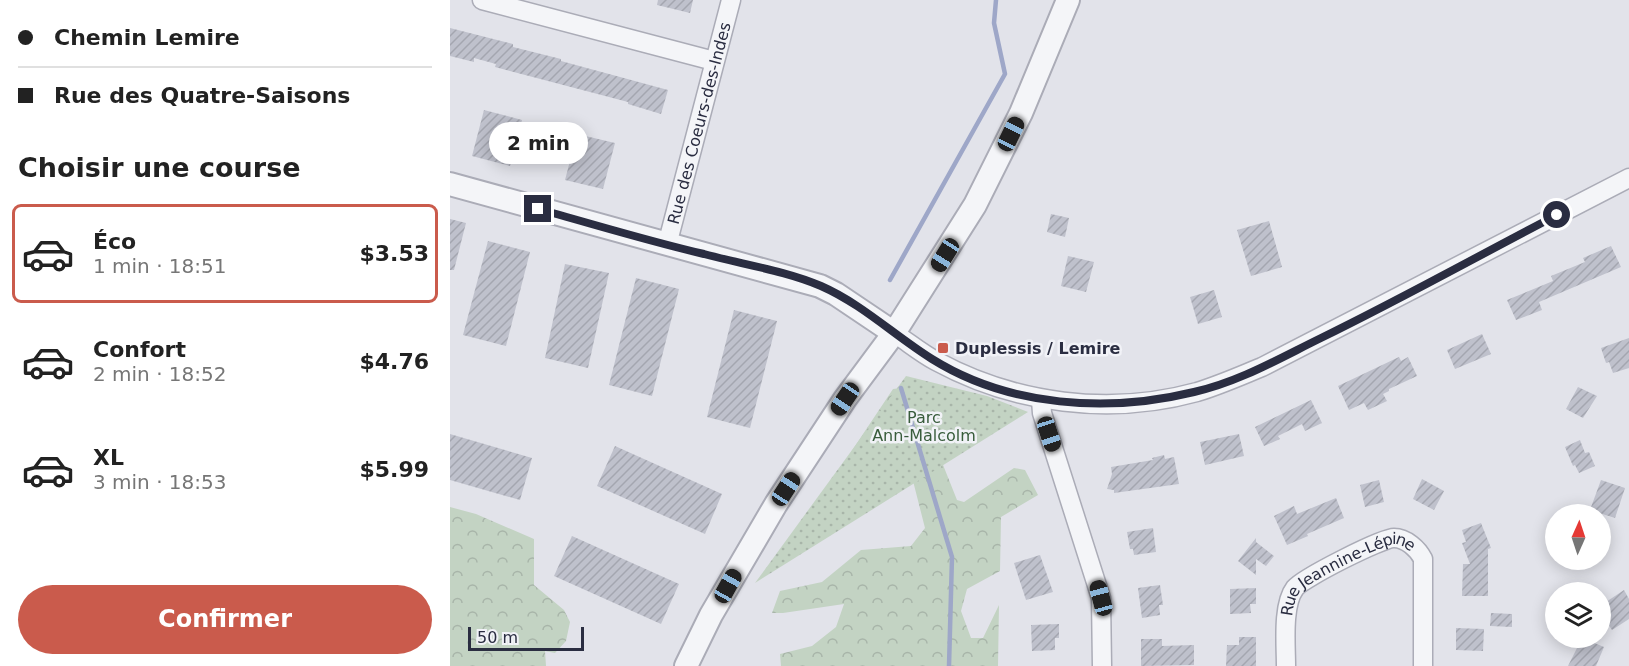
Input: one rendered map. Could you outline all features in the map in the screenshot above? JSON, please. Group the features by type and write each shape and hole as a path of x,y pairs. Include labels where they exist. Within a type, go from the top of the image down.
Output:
{"street":[{"path":"482,0 714,61"},
{"name":"Rue des Coeurs-des-Indes","path":"667,245 730,0"},
{"path":"686,666 711,615 776,504 845,399 894,333 975,205 1021,113 1068,0"},
{"path":"450,184 820,286 836,294 933,360 959,373 992,386 1041,400 1088,404 1128,403 1176,396 1222,384 1336,331 1629,178"},
{"path":"1041,400 1042,413 1101,598 1102,666"},
{"name":"Rue Jeannine-Lépine","path":"1286,666 1288,607 1296,587 1375,544 1397,538 1419,552 1423,559 1423,666"}],"green space":[{"name":"Parc Ann-Malcolm","path":"906,376 987,396 1028,412 755,583"},
{"path":"901,388 914,392 957,500 964,502 1014,468 1025,470 1038,495 1001,517 1000,571 967,589 961,611 971,638 983,638 999,605 998,666 781,666 780,654 812,646 836,627 844,604 772,613 780,591 822,582 861,550 911,546 925,528 900,430 851,452 893,389"},
{"path":"450,507 476,514 534,539 534,585 564,610 570,622 566,641 555,653 545,651 546,666 450,666"}],"building":[{"path":"658,0 693,0 690,13 657,5"},
{"path":"450,28 513,44 513,47 668,90 661,114 628,104 628,102 495,67 496,64 474,58 474,62 450,56"},
{"path":"484,110 522,120 510,166 472,156"},
{"path":"577,134 615,143 603,189 565,180"},
{"path":"1051,214 1069,218 1065,237 1047,232"},
{"path":"450,219 466,223 454,270 450,270"},
{"path":"1269,221 1282,267 1251,276 1237,230"},
{"path":"488,241 530,252 506,346 463,335"},
{"path":"1611,246 1621,267 1539,302 1542,310 1516,320 1507,300 1553,281 1551,276 1585,262 1583,258"},
{"path":"1068,256 1094,262 1086,292 1061,286"},
{"path":"565,264 609,273 588,368 545,358"},
{"path":"636,278 679,289 652,396 609,385"},
{"path":"1214,290 1222,317 1198,324 1190,297"},
{"path":"734,310 777,321 750,428 707,417"},
{"path":"1482,334 1491,354 1455,369 1447,350"},
{"path":"1629,338 1629,368 1613,373 1609,362 1606,363 1601,348"},
{"path":"1399,357 1401,361 1408,357 1417,376 1383,394 1387,401 1368,410 1364,403 1349,410 1338,386"},
{"path":"1578,387 1597,396 1583,418 1566,409"},
{"path":"1311,400 1322,423 1305,431 1302,424 1278,436 1280,439 1264,446 1255,427"},
{"path":"450,434 532,458 520,500 450,480"},
{"path":"1239,434 1244,456 1205,465 1200,442"},
{"path":"1580,440 1585,453 1589,452 1595,466 1579,473 1575,465 1573,466 1565,447"},
{"path":"615,446 722,494 705,534 597,486"},
{"path":"1164,455 1165,459 1174,457 1179,484 1114,493 1114,490 1107,489 1112,474 1111,467 1153,460 1152,458"},
{"path":"1422,479 1444,491 1434,510 1413,499"},
{"path":"1379,480 1384,502 1365,507 1360,485"},
{"path":"1601,480 1625,488 1615,518 1611,517 1611,504 1592,504"},
{"path":"1336,498 1344,518 1287,545 1274,516 1294,506 1297,514"},
{"path":"1481,523 1491,548 1488,549 1488,596 1462,596 1463,564 1470,564 1462,543 1466,542 1462,530"},
{"path":"1153,528 1156,552 1134,555 1133,549 1130,549 1127,532"},
{"path":"572,536 679,584 661,624 554,576"},
{"path":"1256,538 1256,542 1274,556 1266,566 1256,559 1256,575 1238,561"},
{"path":"1040,555 1053,592 1026,600 1014,563"},
{"path":"1160,585 1163,605 1159,605 1160,615 1142,618 1138,588"},
{"path":"1256,588 1256,604 1250,604 1251,613 1230,614 1230,589"},
{"path":"1624,590 1629,599 1629,619 1612,630 1611,628 1611,599"},
{"path":"1491,613 1512,614 1512,627 1490,626"},
{"path":"1059,624 1059,638 1055,638 1055,650 1032,651 1031,625"},
{"path":"1456,628 1484,629 1483,651 1456,650"},
{"path":"1239,637 1256,637 1256,666 1226,666 1227,645 1239,645"},
{"path":"1141,639 1162,639 1162,646 1194,645 1194,665 1141,666"},
{"path":"1577,648 1604,648 1596,666 1568,666"}],"waterway":[{"path":"890,280 1005,74 994,23 996,0"},
{"path":"901,388 952,557 949,666"}],"place":[{"name":"Duplessis / Lemire","path":"943,348"}],"route":[{"path":"538,209 820,286 864,311 933,360 968,376 992,386 1041,400 1088,404 1128,403 1166,398 1222,384 1336,331 1557,215"}]}
